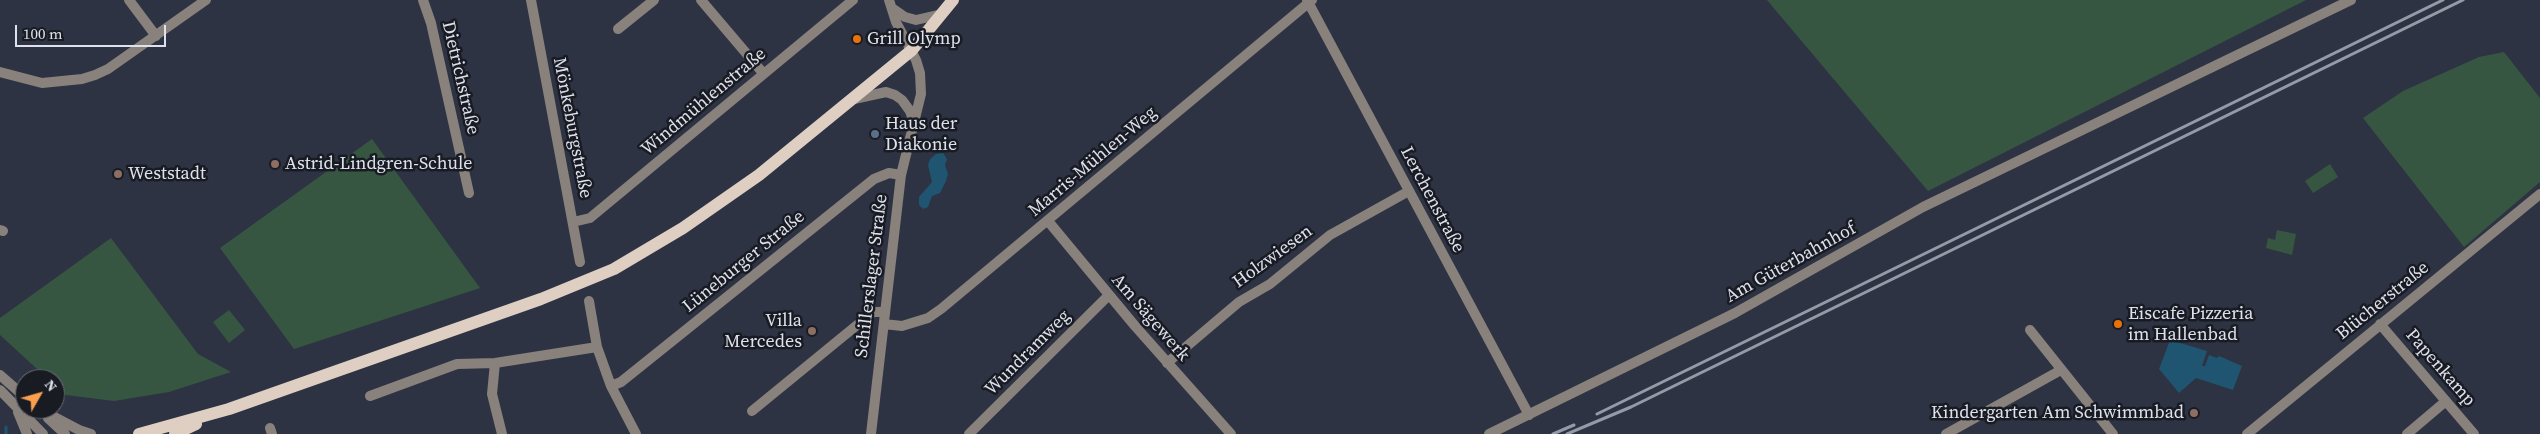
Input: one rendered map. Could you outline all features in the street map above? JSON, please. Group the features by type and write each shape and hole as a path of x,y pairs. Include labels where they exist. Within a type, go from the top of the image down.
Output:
{"main road":[{"path":"139,434 230,408 541,299 614,269 683,228 729,196 854,99 912,50 953,0"},
{"path":"175,434 230,408"}],"street":[{"path":"129,0 156,36"},
{"path":"0,72 42,83 82,79 108,69 206,0"},
{"name":"Dietrichstraße","path":"423,0 431,22 469,193"},
{"name":"Mönkeburgstraße","path":"531,0 580,262"},
{"path":"618,29 654,0"},
{"path":"701,0 763,73"},
{"name":"Windmühlenstraße","path":"573,222 590,218 853,0"},
{"name":"Am Güterbahnhof","path":"1489,434 1735,313 1923,207 2109,119 2351,0"},
{"name":"Lerchenstraße","path":"1309,1 1529,414"},
{"name":"Marris-Mühlen-Weg","path":"884,324 902,326 928,318 942,309 1309,1"},
{"path":"890,4 905,17 916,20 942,14"},
{"name":"Schillerslager Straße","path":"871,434 901,175 921,94 920,74 912,50 896,22 890,4"},
{"path":"854,99 886,92 895,95 902,100 910,111 915,124"},
{"name":"Lüneburger Straße","path":"612,386 621,382 874,179 889,173 901,175"},
{"name":"Holzwiesen","path":"1167,363 1239,302 1270,284 1330,235 1409,191"},
{"name":"Blücherstraße","path":"2247,434 2540,194"},
{"name":"Am Sägewerk","path":"1048,220 1167,363 1231,434"},
{"name":"Wundramweg","path":"969,434 1109,295"},
{"path":"589,301 597,348 612,386 636,434"},
{"path":"752,411 873,312 885,312"},
{"name":"Papenkamp","path":"2380,324 2474,434"},
{"path":"2030,330 2113,434"},
{"path":"370,396 457,364 495,363 597,348"},
{"path":"495,363 492,394 502,434"},
{"path":"1946,434 2062,370"},
{"path":"0,375 15,388"},
{"path":"0,390 15,407"},
{"path":"2407,434 2446,401"},
{"path":"21,419 26,434"},
{"path":"27,419 43,434"},
{"path":"49,419 65,434"},
{"path":"58,419 91,434"}],"green space":[{"path":"1767,0 2306,0 1928,191"},
{"path":"2504,52 2540,98 2540,182 2464,247 2363,118 2403,91 2479,57"},
{"path":"372,139 480,288 294,349 220,248"},
{"path":"2330,164 2338,177 2313,193 2305,181"},
{"path":"2277,230 2296,234 2292,255 2266,248 2268,238 2275,240"},
{"path":"111,238 198,354 231,372 169,392 114,401 66,395 65,369 37,369 0,335 0,318"},
{"path":"229,310 245,330 229,343 213,322"}],"water":[{"path":"943,153 947,159 945,165 948,174 946,181 940,193 932,196 928,207 923,209 919,205 919,197 932,182 928,165 930,159 936,154"},
{"path":"2170,340 2207,351 2202,366 2205,366 2209,355 2217,358 2219,356 2242,366 2233,390 2196,378 2179,393 2159,369"}],"waterway":[{"path":"6,427 6,434"}],"railway":[{"path":"1597,414 2443,0"},
{"path":"1567,434 1631,407 2463,0"},
{"path":"1553,434 1574,425"}],"place":[{"name":"Grill Olymp","path":"857,39"},
{"name":"Haus der Diakonie","path":"875,134"},
{"name":"Astrid-Lindgren-Schule","path":"275,164"},
{"name":"Weststadt","path":"118,174"},
{"name":"Eiscafe Pizzeria im Hallenbad","path":"2118,324"},
{"name":"Villa Mercedes","path":"812,331"},
{"name":"Kindergarten Am Schwimmbad","path":"2194,413"}]}
